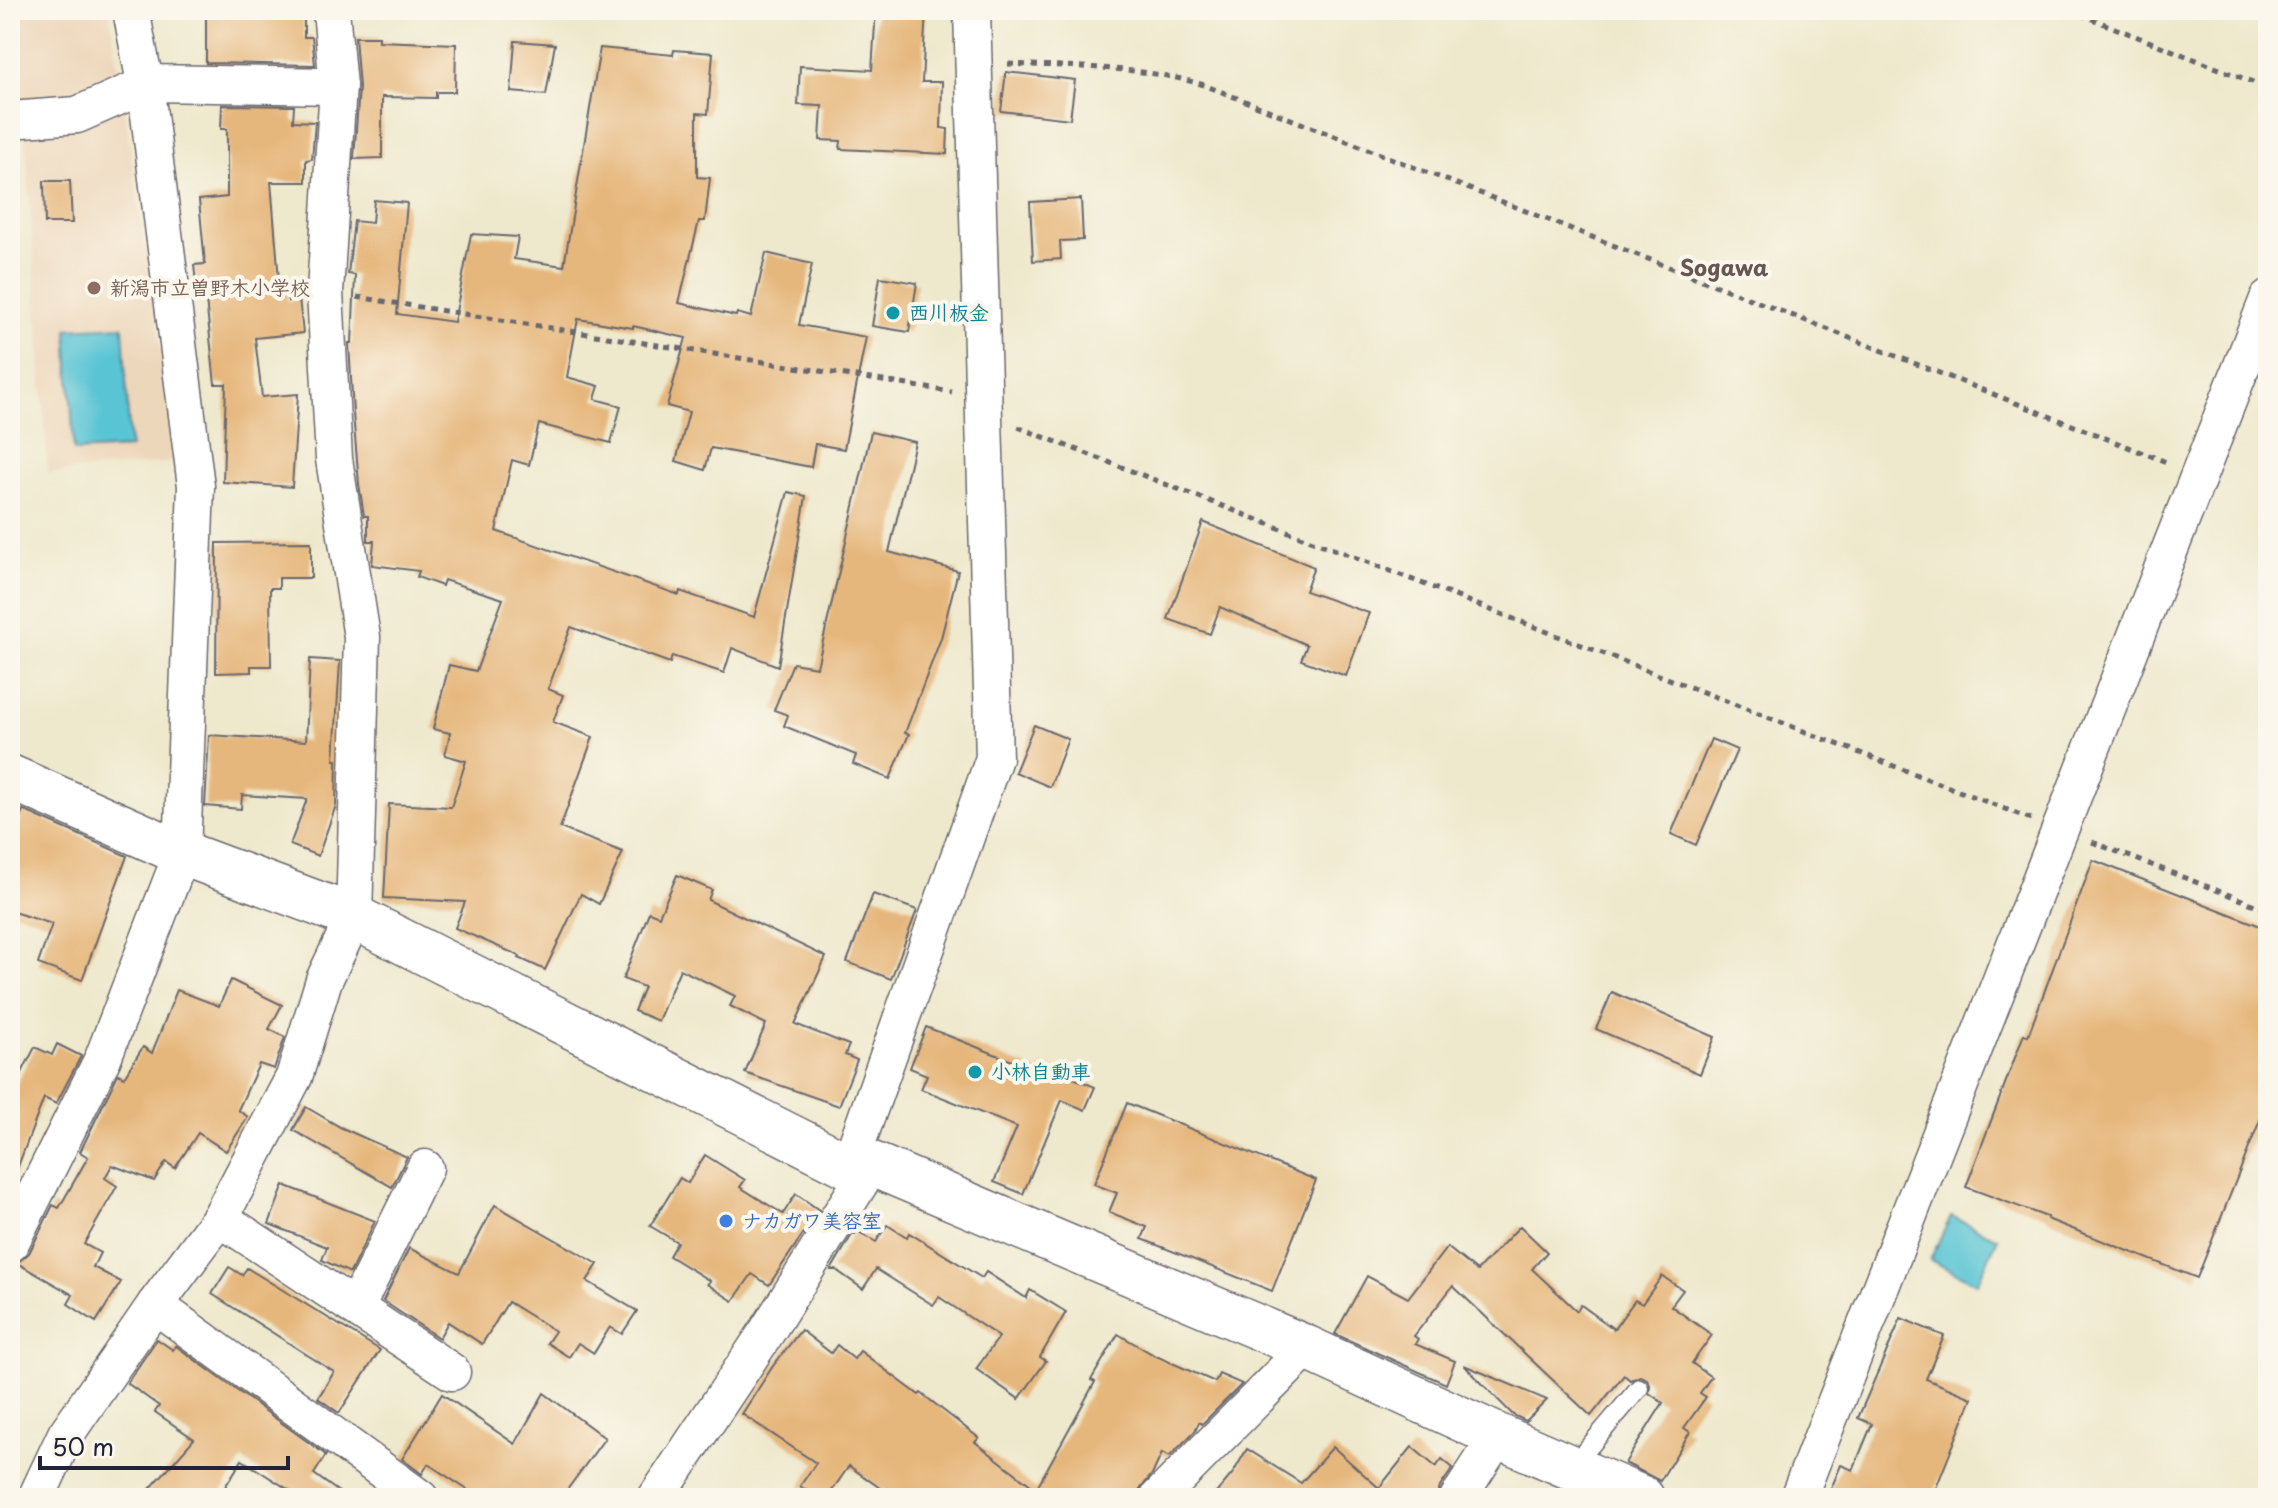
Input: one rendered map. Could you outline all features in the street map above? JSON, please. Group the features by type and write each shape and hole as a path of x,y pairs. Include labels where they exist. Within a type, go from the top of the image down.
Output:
{"street":[{"path":"10,1244 103,1058 182,853 196,486 145,83 131,10"},
{"path":"47,1492 66,1434 155,1305 220,1218 294,1077 324,980 354,917 362,637 334,459 325,292 338,86 331,10"},
{"path":"656,1498 768,1330 860,1165 994,758 972,10"},
{"path":"10,120 77,115 145,83 338,86"},
{"path":"1798,1498 2268,299"},
{"path":"10,777 182,853 354,917 860,1165 1307,1348 1642,1498"},
{"path":"356,1307 425,1168"},
{"path":"220,1218 452,1372"},
{"path":"155,1305 420,1498"},
{"path":"1158,1498 1307,1348"},
{"path":"1458,1498 1498,1436"}],"lane":[{"path":"1572,1467 1639,1388"}],"path":[{"path":"2069,10 2268,88"},
{"path":"975,62 1143,71 1204,85 2200,475"},
{"path":"325,292 985,398 1013,425 2268,910"}],"shaded area":[{"name":"新潟市立曽野木小学校","path":"10,10 109,10 178,462 48,473 24,114 10,114"}],"water":[{"path":"123,326 130,448 74,451 67,329"},
{"path":"1951,1216 1998,1238 1977,1283 1930,1260"}],"building":[{"path":"206,10 304,10 304,37 312,37 315,65 206,63"},
{"path":"876,10 926,10 922,82 942,82 941,128 948,129 947,154 840,149 841,141 820,140 822,106 798,105 800,66 872,70"},
{"path":"355,37 456,44 455,92 436,92 436,98 382,97 382,158 354,159 359,87"},
{"path":"515,41 555,44 546,95 511,92"},
{"path":"600,48 673,55 674,50 713,53 708,114 697,113 697,177 710,178 705,221 699,221 679,303 751,317 766,253 812,264 799,325 866,337 844,449 815,444 811,467 711,448 705,470 676,461 689,412 667,406 686,338 633,326 578,319 567,377 599,386 595,399 621,406 611,443 539,424 529,465 512,460 496,531 679,595 680,591 754,617 788,492 806,496 778,666 732,648 724,673 672,656 670,663 571,627 548,689 563,695 553,722 593,737 560,828 623,852 599,904 581,894 545,970 455,928 465,902 384,898 389,804 451,807 466,761 445,755 450,733 433,729 449,665 476,671 503,599 444,580 442,586 417,577 419,571 372,565 374,541 368,541 368,516 364,516 359,484 353,413 349,343 352,343 355,275 348,274 354,221 372,223 374,200 407,203 397,314 454,322 471,234 518,237 514,259 564,266"},
{"path":"1006,72 1075,80 1070,119 1001,111"},
{"path":"222,105 294,106 293,121 315,122 312,159 306,160 306,182 271,182 279,280 285,279 288,301 299,299 303,333 255,338 262,397 298,394 292,487 223,482 226,384 215,384 206,300 198,301 194,265 205,264 199,200 227,197 227,129 221,129"},
{"path":"44,181 70,181 72,223 45,223"},
{"path":"1081,199 1083,240 1060,241 1061,259 1033,261 1030,202"},
{"name":"西川板金","path":"880,277 917,283 909,332 872,326"},
{"path":"871,432 915,442 889,552 958,571 941,638 905,733 909,734 890,779 853,764 856,755 784,726 788,715 774,710 793,663 817,667"},
{"path":"1203,522 1314,567 1305,591 1369,613 1346,676 1301,660 1307,645 1220,607 1210,634 1168,619"},
{"path":"311,542 311,578 279,578 279,588 270,588 271,666 251,666 251,672 216,673 217,543"},
{"path":"310,659 340,661 334,760 337,760 336,805 318,856 290,845 307,799 242,795 241,809 205,806 209,735 306,741"},
{"path":"1034,725 1068,739 1050,787 1015,772"},
{"path":"1711,739 1737,750 1696,845 1671,834"},
{"path":"23,810 127,856 82,980 38,964 52,924 10,911 10,880 19,852 10,849"},
{"path":"2093,860 2268,929 2268,1100 2197,1278 1966,1187 2024,1034 2028,1036"},
{"path":"677,875 712,890 708,900 826,957 795,1024 849,1045 845,1055 857,1060 839,1106 745,1073 766,1024 730,1006 735,996 680,969 658,1021 634,1011 644,987 623,979 649,912 659,916"},
{"path":"873,894 917,910 891,979 847,962"},
{"path":"231,980 282,1005 269,1029 285,1037 274,1069 259,1064 238,1110 248,1117 226,1151 198,1133 175,1168 166,1162 154,1181 112,1165 105,1178 117,1186 84,1244 100,1253 93,1267 121,1282 96,1322 68,1304 73,1295 17,1263 29,1253 53,1205 59,1208 88,1157 80,1152 118,1074 124,1077 143,1047 152,1053 177,990 219,1006"},
{"path":"1612,992 1715,1037 1700,1074 1596,1029"},
{"path":"926,1027 1040,1072 1043,1065 1095,1087 1085,1110 1062,1100 1023,1194 994,1182 1017,1127 921,1089 927,1075 910,1068"},
{"path":"57,1044 81,1056 56,1104 44,1098 10,1182 10,1096 35,1047 52,1055"},
{"path":"1127,1103 1316,1180 1272,1291 1142,1239 1147,1227 1109,1212 1117,1193 1094,1184"},
{"path":"306,1107 340,1127 407,1157 392,1187 293,1130"},
{"path":"705,1155 745,1180 740,1187 783,1214 796,1194 819,1210 769,1285 752,1274 733,1301 707,1284 710,1281 669,1256 677,1242 650,1226 680,1178 688,1183"},
{"path":"284,1185 375,1221 350,1273 322,1260 327,1247 269,1224"},
{"path":"495,1205 598,1264 587,1281 637,1311 622,1334 610,1327 594,1353 578,1343 569,1357 547,1343 555,1331 508,1302 482,1344 448,1322 439,1338 383,1301 409,1248 459,1273"},
{"path":"887,1225 907,1237 909,1233 982,1278 986,1272 1026,1298 1030,1290 1066,1312 1040,1357 1046,1361 1019,1399 976,1369 999,1337 939,1297 933,1305 876,1269 863,1289 836,1270 831,1270 853,1233 857,1231 876,1242"},
{"path":"1520,1226 1547,1252 1532,1269 1577,1311 1581,1305 1614,1329 1635,1300 1642,1304 1662,1276 1683,1290 1671,1306 1712,1335 1692,1363 1711,1377 1700,1393 1706,1397 1684,1428 1690,1432 1660,1481 1625,1463 1663,1403 1649,1393 1647,1379 1640,1376 1630,1380 1624,1375 1591,1416 1453,1286 1414,1336 1418,1339 1415,1344 1455,1361 1446,1384 1335,1334 1367,1276 1408,1298 1447,1247 1477,1271"},
{"path":"229,1267 242,1275 247,1268 380,1350 339,1413 318,1398 334,1372 212,1294"},
{"path":"1901,1318 1944,1336 1926,1379 1972,1398 1932,1498 1827,1498 1841,1465 1853,1470 1872,1424 1858,1418"},
{"path":"801,1330 831,1353 837,1345 854,1359 860,1351 979,1438 975,1442 1036,1489 1118,1334 1154,1355 1215,1382 1219,1374 1242,1384 1202,1424 1199,1422 1195,1431 1169,1457 1162,1453 1153,1473 1138,1492 1138,1498 894,1498 849,1466 827,1498 818,1498 800,1486 816,1463 742,1414"},
{"path":"157,1339 173,1350 176,1346 326,1455 314,1474 347,1498 302,1498 242,1460 218,1498 142,1498 194,1439 155,1412 159,1406 127,1383"},
{"path":"1464,1365 1547,1400 1526,1421 1513,1415"},
{"path":"544,1393 605,1438 561,1498 480,1498 428,1464 422,1474 402,1459 442,1394 515,1444"},
{"path":"1333,1447 1379,1488 1412,1447 1436,1467 1442,1459 1453,1468 1440,1487 1437,1498 1212,1498 1233,1473 1247,1449 1301,1483"}],"place":[{"name":"新潟市立曽野木小学校","path":"94,288"},
{"name":"西川板金","path":"893,313"},
{"name":"小林自動車","path":"975,1072"},
{"name":"ナカガワ美容室","path":"726,1221"}],"district":[{"name":"Sogawa","path":"1724,268"}]}
